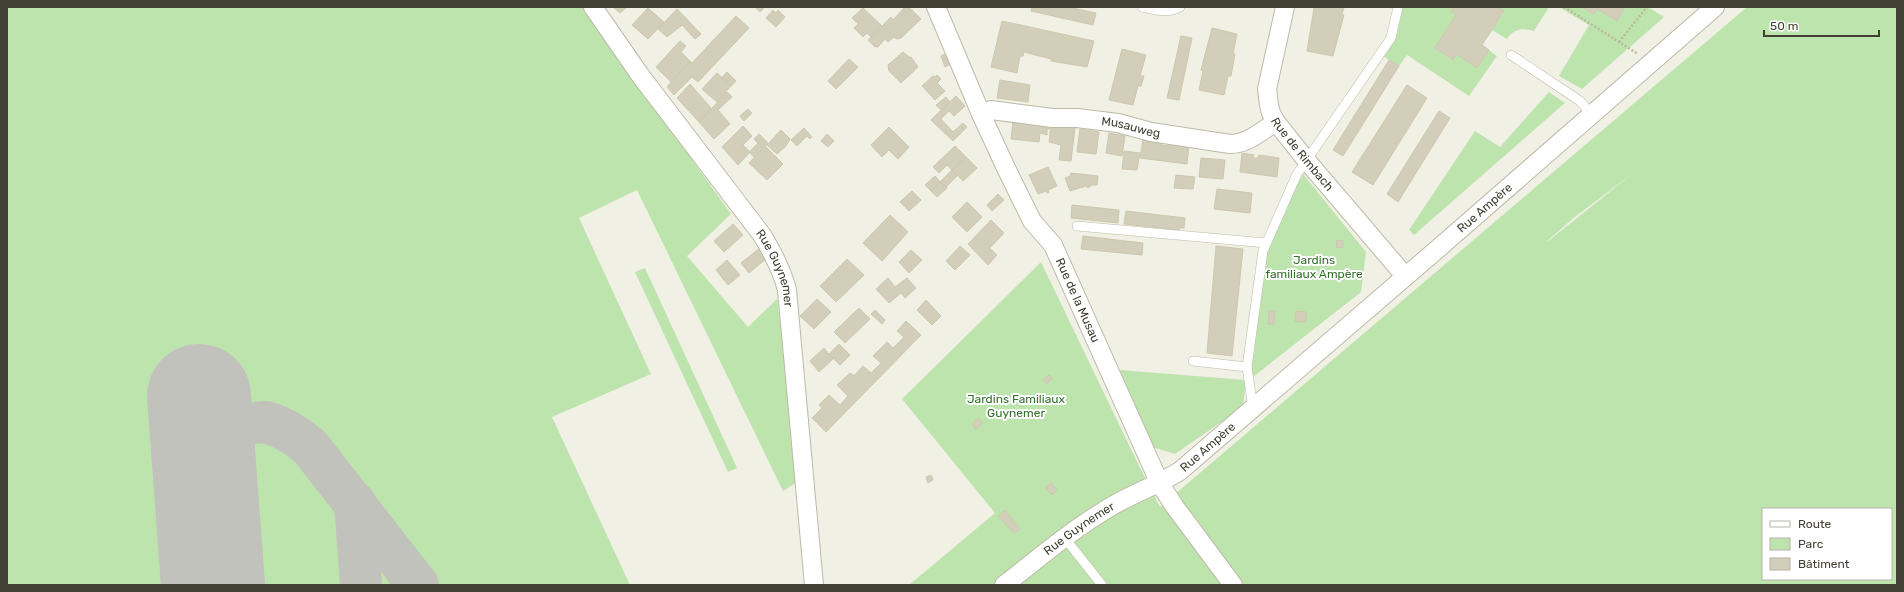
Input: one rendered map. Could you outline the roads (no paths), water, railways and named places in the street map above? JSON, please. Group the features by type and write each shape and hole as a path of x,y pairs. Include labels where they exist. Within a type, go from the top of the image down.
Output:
{"street":[{"name":"Rue Guynemer","path":"593,7 644,81 762,235 775,256 782,273 787,290 814,585"},
{"name":"Rue de la Musau","path":"936,7 981,114 1032,221 1053,245 1160,484 1175,507 1233,585"},
{"name":"Rue de Rimbach","path":"1285,7 1267,89 1268,105 1276,122 1307,161 1406,276"},
{"name":"Rue Ampère","path":"1160,484 1180,471 1715,7"},
{"name":"Musauweg","path":"981,114 991,110 1052,118 1077,118 1118,123 1151,132 1230,144 1238,144 1248,140 1276,122"},
{"name":"Rue Guynemer","path":"1004,585 1064,538 1107,509 1133,495 1160,484"}],"lane":[{"path":"1142,7 1161,11 1172,11 1180,7"},
{"path":"1253,408 1247,367 1260,262 1266,243 1297,174 1391,38 1398,7"},
{"path":"1511,55 1580,101 1592,115"},
{"path":"1076,226 1266,243"},
{"path":"1193,360 1247,367"},
{"path":"1064,538 1102,585"}],"park label":[{"name":"Jardins familiaux Ampère","path":"1314,267"},
{"name":"Jardins Familiaux Guynemer","path":"1016,406"}]}
